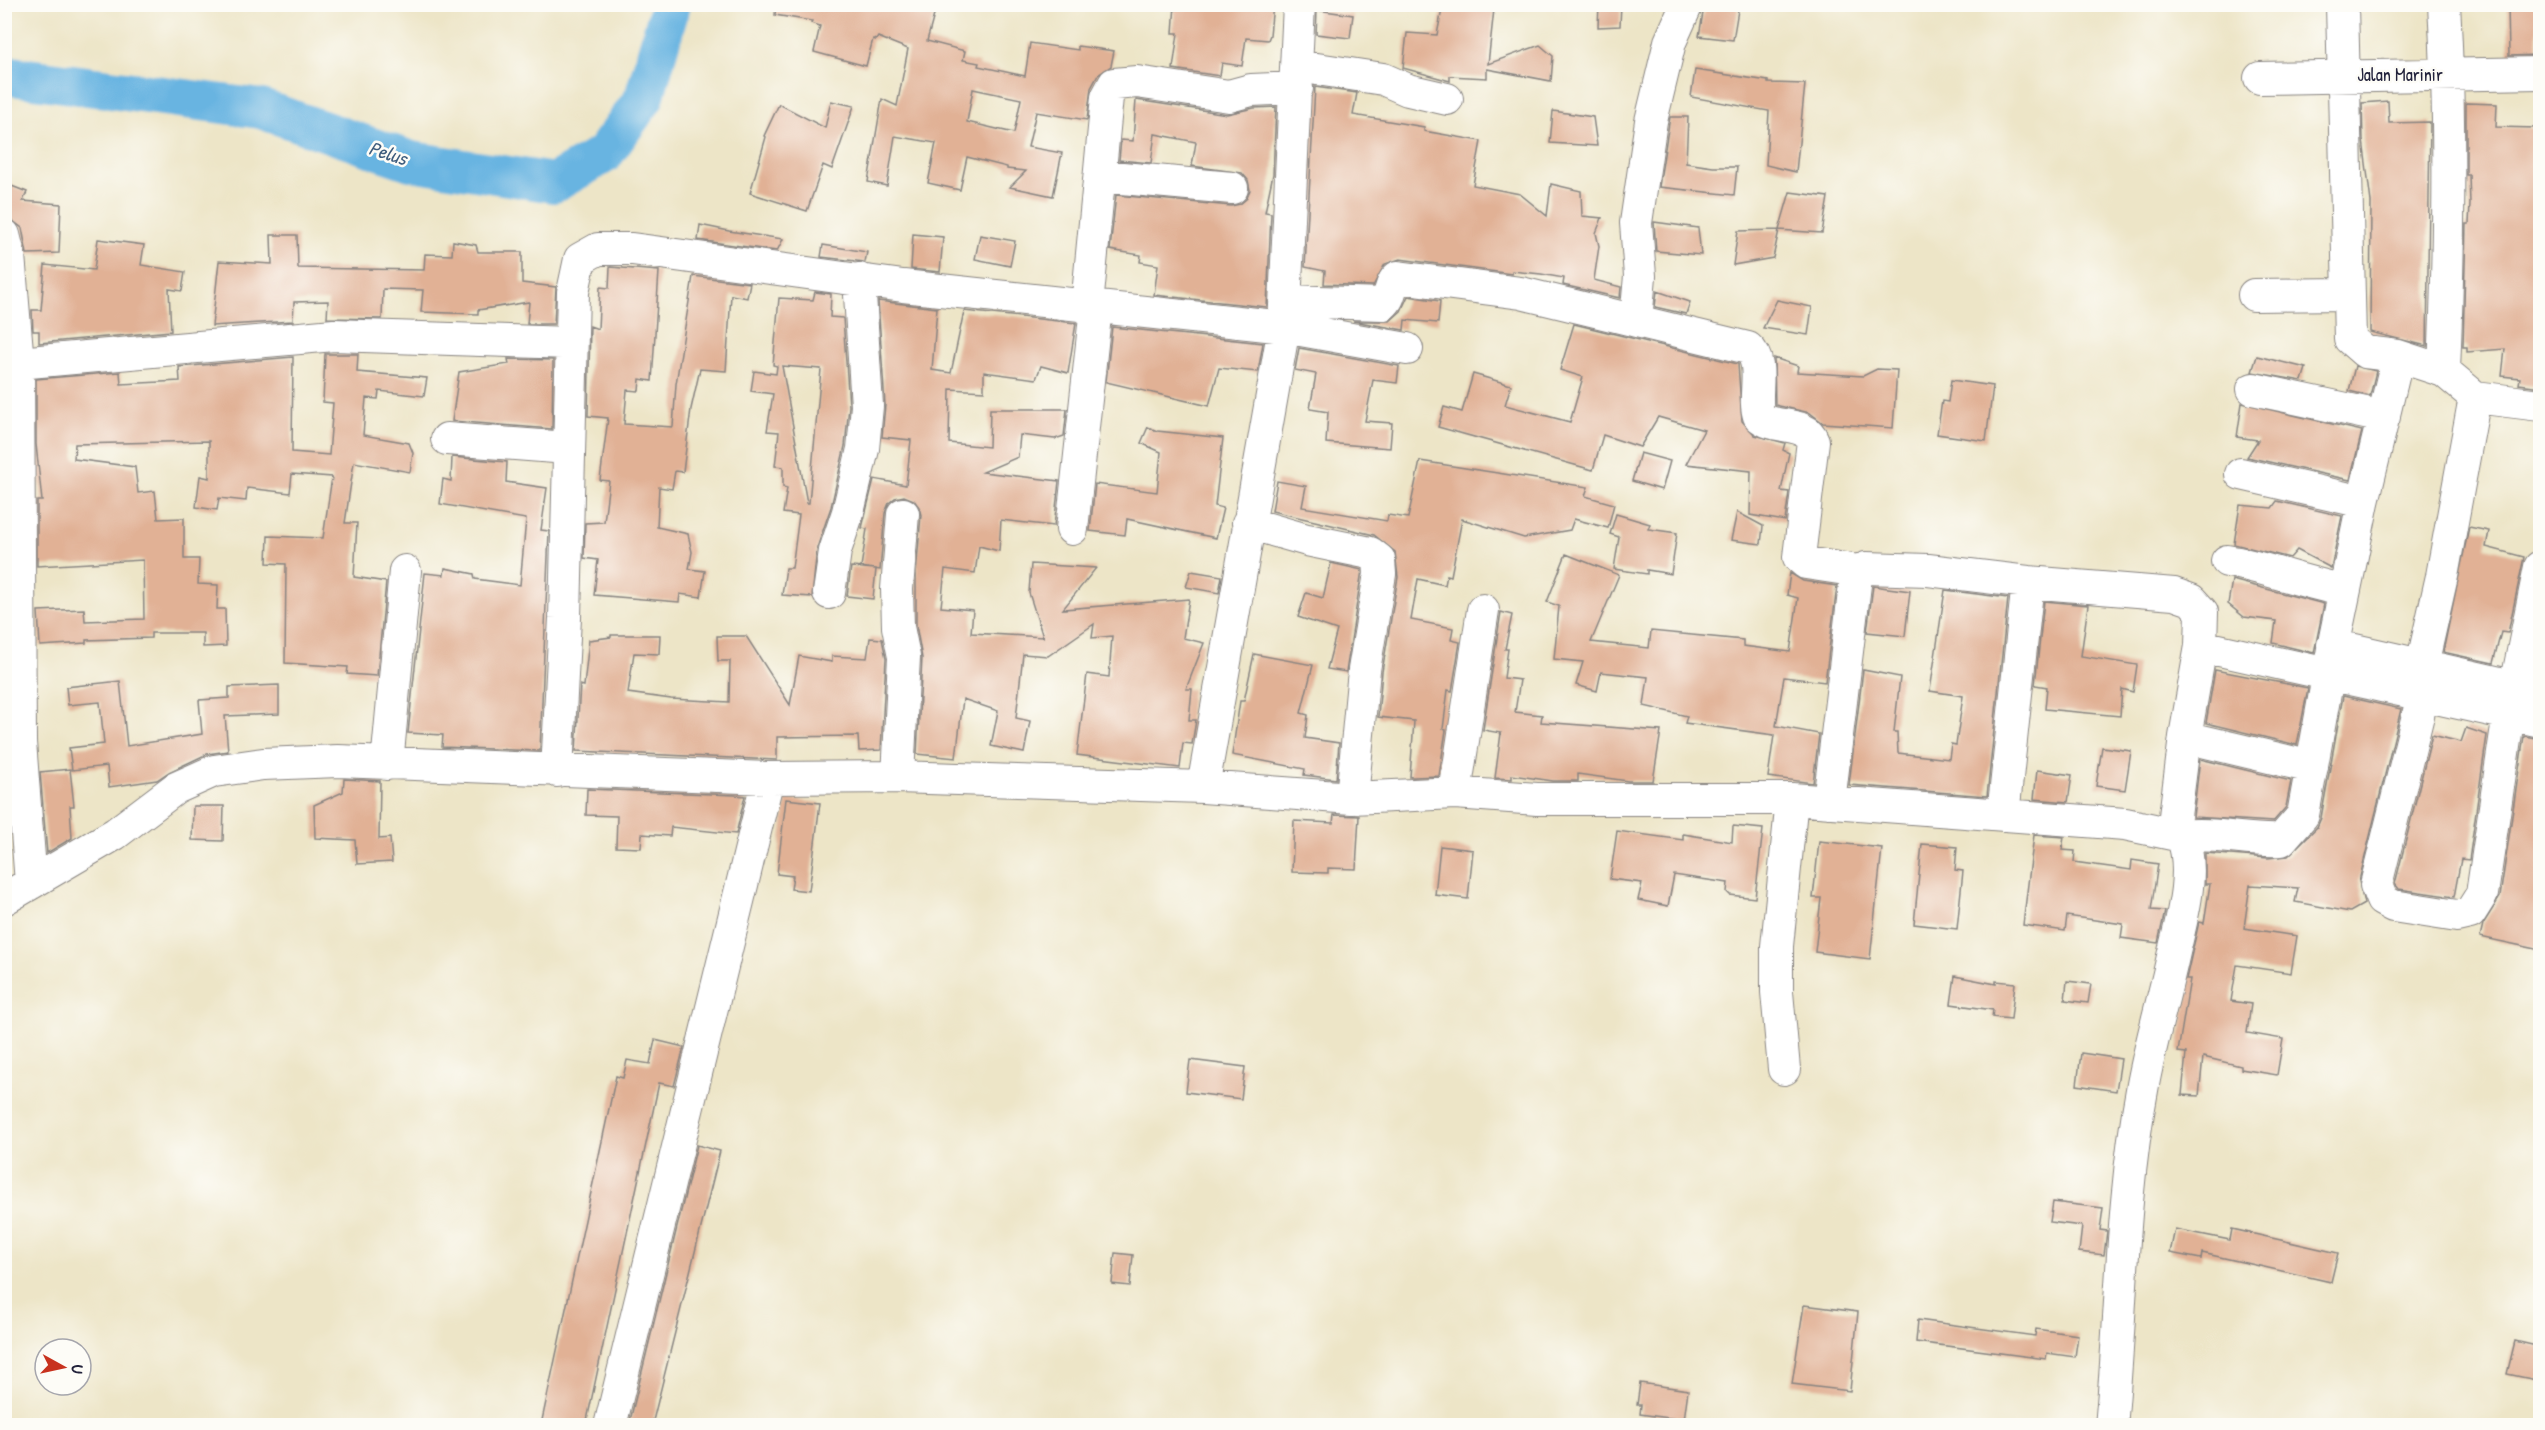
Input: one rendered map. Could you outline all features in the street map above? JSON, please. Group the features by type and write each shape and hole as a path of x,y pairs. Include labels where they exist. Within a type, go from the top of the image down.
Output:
{"street":[{"path":"1203,787 1248,524 1262,458 1285,314 1299,4"},
{"path":"1636,321 1640,276 1636,223 1651,121 1670,42 1687,4"},
{"path":"2342,4 2347,294 2350,339 2365,352 2398,356 2445,371 2475,397 2541,405"},
{"path":"2444,4 2448,75 2450,240 2445,371"},
{"name":"Jalan Marinir","path":"2260,78 2541,73"},
{"path":"1072,529 1092,306 1107,97 1114,84 1137,82 1229,96 1297,77 1383,79 1408,90 1447,99"},
{"path":"1100,176 1144,178 1233,188"},
{"path":"4,235 9,255 18,363 20,742 31,883"},
{"path":"557,771 565,618 573,292 580,259 598,249 632,249 859,279 1092,306 1285,314 1380,305 1388,300 1393,281 1398,277 1521,293 1743,346 1752,351 1756,366 1760,416 1769,422 1806,431 1813,441 1799,557 1806,563 1859,571 1866,568 1928,570 2028,582 2174,594 2191,600 2202,612 2201,646 2185,737 2178,834 2186,845 2186,887 2142,1090 2124,1244 2111,1425"},
{"path":"829,593 835,551 848,512 863,449 866,378 859,279"},
{"path":"2254,295 2347,294"},
{"path":"1285,314 1407,349"},
{"path":"18,363 334,335 570,343"},
{"path":"4,899 115,834 176,788 214,771 262,764 338,761 768,778 898,777 1203,787 1352,798 1455,793 1537,799 1792,799 2141,826 2178,834 2265,841 2281,840 2303,815 2331,659 2363,502 2398,356"},
{"path":"2253,389 2384,417"},
{"path":"2475,397 2422,680 2376,885 2382,900 2392,906 2457,916 2470,913 2482,894 2522,697 2541,567"},
{"path":"447,439 568,448"},
{"path":"2241,474 2363,502"},
{"path":"898,777 904,657 898,627 897,589 903,514"},
{"path":"1248,524 1307,540 1370,553 1379,560 1379,586 1364,670 1352,798"},
{"path":"2227,561 2249,564 2287,578 2345,590"},
{"path":"1829,802 1853,589 1859,571"},
{"path":"387,764 405,572"},
{"path":"2003,815 2028,582"},
{"path":"1455,793 1484,610"},
{"path":"2201,646 2331,659 2422,680 2522,697 2541,721"},
{"path":"2185,737 2312,767"},
{"path":"610,1425 768,778"},
{"path":"1784,1069 1776,992 1777,946 1792,799"}],"building":[{"path":"776,4 937,4 927,41 965,51 963,60 979,63 978,66 1025,76 1030,43 1078,50 1078,46 1114,51 1111,66 1098,75 1091,88 1087,120 1036,112 1028,147 1062,153 1053,196 1010,187 1026,171 1007,169 1007,167 967,157 960,190 928,183 936,143 895,136 887,186 868,182 882,99 897,106 908,49 878,37 876,40 873,39 866,66 814,52 820,26 811,23 812,21 775,15","holes":["973,89 1021,99 1014,133 967,122"]},
{"path":"1175,4 1273,4 1270,35 1268,40 1246,38 1242,66 1222,63 1220,76 1173,69 1178,33 1173,33"},
{"path":"1443,4 1469,4 1494,9 1488,64 1540,45 1553,56 1551,81 1487,69 1487,78 1450,76 1450,81 1403,68 1407,33 1437,35"},
{"path":"1599,4 1621,4 1620,26 1598,27"},
{"path":"1711,4 1739,4 1733,40 1699,36 1704,7"},
{"path":"2508,4 2537,4 2537,55 2509,56"},
{"path":"1317,10 1353,15 1350,38 1316,34"},
{"path":"1695,70 1768,81 1768,83 1805,84 1796,172 1766,165 1769,111 1691,97"},
{"path":"1315,87 1357,93 1353,115 1424,127 1424,131 1481,141 1473,185 1520,194 1547,216 1551,184 1581,191 1582,216 1602,218 1596,233 1599,246 1594,280 1621,287 1620,298 1563,285 1564,278 1512,271 1512,274 1400,259 1385,264 1373,286 1324,284 1325,271 1305,267"},
{"path":"1136,100 1227,114 1254,108 1276,107 1273,174 1265,212 1271,213 1267,307 1154,295 1158,265 1140,262 1141,255 1110,250 1116,195 1231,206 1240,204 1246,199 1250,190 1248,180 1242,173 1192,166 1196,142 1155,134 1151,163 1119,160 1121,140 1133,141"},
{"path":"831,101 854,106 832,169 823,165 807,211 750,193 766,137 764,136 779,104 825,128"},
{"path":"2388,101 2389,123 2430,122 2427,346 2370,332 2371,202 2363,140 2362,103"},
{"path":"2466,103 2497,104 2496,127 2537,128 2536,153 2541,153 2541,387 2519,384 2520,378 2502,376 2505,349 2467,352 2467,347 2463,347 2466,224 2469,224 2470,204 2469,175 2466,175"},
{"path":"1553,111 1593,117 1597,146 1550,143"},
{"path":"1670,117 1688,117 1686,163 1713,167 1737,167 1734,195 1659,187"},
{"path":"4,183 27,192 23,201 61,204 59,253 27,254 22,228 9,218 4,218"},
{"path":"1790,192 1828,197 1822,233 1779,230"},
{"path":"1654,222 1698,228 1701,255 1656,251"},
{"path":"700,225 783,239 777,251 698,240"},
{"path":"1779,230 1773,258 1733,265 1738,231"},
{"path":"913,234 943,237 940,272 911,269"},
{"path":"271,235 297,235 298,268 424,270 425,254 452,255 453,241 476,245 478,252 522,252 522,283 556,287 554,324 527,324 529,302 478,310 478,314 421,312 423,290 383,289 382,319 327,318 328,301 294,302 293,321 212,326 219,261 272,264"},
{"path":"980,235 1015,241 1010,266 975,259"},
{"path":"98,239 144,245 141,265 185,272 182,291 169,289 171,331 39,343 39,331 33,331 32,310 41,310 45,265 94,270"},
{"path":"823,245 867,252 865,262 821,257"},
{"path":"610,267 659,271 652,381 640,379 639,391 627,390 624,424 673,427 676,384 693,276 750,283 747,298 731,295 726,371 700,369 691,409 683,472 675,471 672,489 659,487 657,527 688,534 692,552 689,569 705,571 701,597 680,594 679,602 594,595 598,560 584,558 585,523 604,522 609,481 600,480 608,418 588,416 590,326 598,329 600,287 609,288"},
{"path":"1657,291 1690,302 1686,314 1655,307"},
{"path":"815,292 831,294 830,317 843,318 849,406 845,446 831,507 817,548 812,597 782,595 786,568 792,568 799,515 783,513 787,488 783,487 783,467 775,466 779,432 767,431 773,394 751,391 754,371 776,374 777,366 773,365 779,298 813,300","holes":["782,366 821,369 809,503 807,503"]},
{"path":"1408,296 1440,301 1438,323 1405,320 1404,330 1353,321 1390,321 1401,311"},
{"path":"1777,300 1812,307 1808,335 1763,328"},
{"path":"878,301 937,308 932,370 951,373 964,311 1076,323 1068,373 1041,366 1036,379 984,372 984,391 950,389 949,443 989,447 990,409 1067,409 1064,436 1055,439 1020,435 1018,457 983,472 1059,481 1054,526 1001,520 999,551 979,546 975,573 945,569 941,607 973,610 971,633 1043,637 1029,593 1031,564 1096,568 1063,609 1189,599 1183,638 1204,643 1186,689 1192,689 1189,720 1196,720 1192,744 1183,743 1180,768 1077,755 1087,674 1109,677 1112,636 1092,638 1094,624 1048,656 1023,654 1016,718 1030,721 1024,753 991,746 998,711 963,699 956,758 917,754 922,658 916,625 916,575 921,515 914,500 904,496 895,498 889,503 885,513 880,570 861,567 867,529 862,528 874,479 906,485 911,440 882,437 885,405"},
{"path":"1574,324 1738,364 1742,421 1755,435 1785,443 1783,450 1789,453 1781,491 1789,492 1785,521 1750,515 1751,471 1686,464 1704,430 1658,417 1640,447 1603,435 1593,470 1438,427 1444,407 1462,412 1473,374 1511,385 1505,405 1570,422 1583,377 1560,370"},
{"path":"1112,327 1263,343 1258,372 1219,368 1209,406 1106,382"},
{"path":"1299,348 1399,366 1397,383 1373,380 1365,421 1392,423 1390,448 1326,443 1328,412 1310,409 1316,374 1295,370"},
{"path":"325,354 358,354 357,372 427,378 424,396 379,391 378,399 366,398 363,435 409,443 413,453 410,472 354,462 345,523 357,523 354,577 386,582 377,676 347,674 348,667 285,663 286,564 267,563 268,536 323,538 332,477 292,474 290,493 247,488 246,501 219,498 217,510 196,507 200,476 209,478 209,441 75,444 74,459 135,467 138,493 155,491 158,519 184,518 184,559 199,559 198,584 218,585 217,609 225,609 226,646 203,647 203,633 151,633 151,638 86,640 86,643 40,646 38,611 84,609 85,621 144,619 143,560 37,566 37,501 42,501 36,444 36,379 120,372 121,384 180,381 179,367 293,357 292,452 329,455 333,403 323,402"},
{"path":"2257,356 2306,368 2302,381 2252,372"},
{"path":"1774,358 1798,366 1797,372 1863,376 1877,369 1897,370 1893,428 1823,423 1810,413 1775,405"},
{"path":"508,359 553,360 552,429 452,421 459,372 509,364"},
{"path":"2355,366 2376,371 2370,396 2349,391"},
{"path":"1951,380 1993,386 1986,441 1937,434 1942,401 1948,402"},
{"path":"2242,403 2362,431 2350,480 2247,457 2258,440 2237,437"},
{"path":"1148,427 1157,431 1223,438 1215,506 1223,508 1216,538 1127,519 1125,535 1090,531 1095,484 1157,492 1161,452 1141,443"},
{"path":"1640,453 1670,461 1662,490 1632,481"},
{"path":"452,457 507,462 506,482 547,488 541,530 549,531 540,751 442,747 443,735 408,733 425,573 444,575 445,568 474,574 475,579 520,585 526,519 440,504 443,479 451,481"},
{"path":"1420,461 1588,487 1585,496 1614,504 1608,528 1574,519 1570,530 1524,538 1462,519 1451,576 1447,575 1445,585 1418,579 1411,620 1453,628 1451,640 1460,642 1452,691 1448,690 1443,729 1446,730 1439,776 1410,777 1414,721 1378,717 1382,672 1398,577 1395,552 1374,535 1272,511 1277,481 1306,486 1302,507 1387,521 1388,515 1408,518"},
{"path":"2277,501 2342,516 2331,568 2297,550 2290,558 2234,544 2240,505 2272,508"},
{"path":"1737,512 1763,526 1761,544 1731,540"},
{"path":"1616,514 1650,524 1648,529 1677,533 1671,574 1647,570 1647,574 1614,569 1619,537 1610,534"},
{"path":"2469,527 2489,531 2486,547 2524,557 2508,633 2501,632 2493,663 2443,652"},
{"path":"1566,554 1619,575 1591,642 1649,648 1651,631 1743,640 1743,646 1790,652 1798,598 1787,595 1790,573 1803,581 1837,586 1825,682 1784,677 1776,726 1819,734 1813,783 1768,777 1774,735 1685,723 1687,716 1644,706 1648,677 1601,672 1597,691 1576,685 1583,662 1554,659 1559,606 1547,602"},
{"path":"1331,563 1362,570 1346,672 1327,669 1337,630 1298,617 1306,593 1323,598"},
{"path":"851,567 876,569 873,599 847,596"},
{"path":"1191,571 1222,576 1219,593 1186,587"},
{"path":"2232,580 2324,604 2314,653 2273,643 2276,621 2244,617 2228,604"},
{"path":"1873,586 1910,591 1905,636 1867,632"},
{"path":"1945,590 2008,598 1987,796 1849,785 1863,670 1900,677 1894,732 1897,732 1898,753 1949,759 1951,744 1956,745 1963,696 1930,691"},
{"path":"2044,601 2088,605 2081,656 2137,665 2133,692 2122,689 2120,716 2045,709 2047,687 2035,685"},
{"path":"1501,612 1512,615 1505,649 1508,649 1504,678 1520,680 1515,712 1542,715 1541,722 1661,731 1653,781 1628,781 1578,774 1578,781 1553,781 1512,775 1512,779 1495,778 1501,733 1483,730"},
{"path":"611,635 660,635 659,654 634,653 628,693 671,699 729,702 730,661 718,661 717,636 746,636 790,705 799,656 832,662 832,656 867,658 870,638 882,639 886,658 881,750 859,751 858,736 777,737 777,760 576,751 580,685 584,686 589,640 611,637"},
{"path":"1254,654 1313,665 1301,713 1308,715 1305,738 1339,743 1336,779 1304,775 1305,769 1232,755 1240,701 1244,701"},
{"path":"2215,670 2308,688 2297,745 2206,723"},
{"path":"120,681 127,746 202,734 199,700 229,698 229,687 279,685 279,714 225,716 228,751 207,754 157,780 109,787 107,766 72,770 69,748 104,744 100,702 68,705 66,687"},
{"path":"2343,696 2401,709 2359,881 2364,904 2350,912 2295,902 2298,888 2250,885 2244,928 2297,936 2291,973 2237,965 2231,1001 2251,1004 2247,1033 2283,1039 2277,1075 2241,1069 2241,1066 2203,1057 2199,1096 2182,1095 2186,1053 2178,1052 2190,979 2186,979 2199,922 2204,923 2210,884 2205,884 2205,853 2268,858 2288,856 2317,827 2321,818"},
{"path":"2466,728 2487,735 2469,860 2461,859 2454,897 2399,889 2395,884 2432,735 2461,742"},
{"path":"2524,736 2541,739 2541,950 2480,937 2483,924 2500,897"},
{"path":"2102,747 2131,751 2125,790 2096,786"},
{"path":"2200,759 2291,781 2286,807 2273,822 2193,817"},
{"path":"70,769 74,806 70,806 72,838 47,853 40,772"},
{"path":"2037,770 2072,775 2068,802 2034,799"},
{"path":"344,779 380,781 379,839 390,838 392,862 357,864 355,840 315,838 314,805 343,792"},
{"path":"587,789 745,796 736,834 671,827 670,836 642,834 641,848 616,847 617,816 586,815"},
{"path":"786,799 820,803 809,891 791,889 793,876 777,874"},
{"path":"193,806 224,806 223,841 192,840"},
{"path":"1334,815 1359,816 1356,869 1328,868 1328,873 1292,872 1294,821 1333,823"},
{"path":"1733,826 1763,829 1755,898 1730,895 1727,892 1728,883 1674,875 1668,906 1638,900 1642,883 1610,879 1617,831 1683,840 1683,834 1732,842"},
{"path":"2034,835 2064,837 2062,850 2075,851 2074,862 2131,870 2132,860 2158,864 2151,910 2165,911 2158,943 2121,938 2123,924 2067,916 2065,931 2023,925"},
{"path":"1819,841 1882,848 1870,959 1815,952 1821,898 1813,898"},
{"path":"1922,844 1957,847 1955,870 1963,871 1957,929 1914,924"},
{"path":"1440,846 1473,850 1468,899 1435,895"},
{"path":"1955,976 1996,984 1996,981 2015,983 2011,1019 1992,1017 1993,1010 1951,1004"},
{"path":"2067,981 2091,984 2088,1003 2065,1000"},
{"path":"655,1040 684,1047 674,1086 659,1083 586,1425 541,1425 616,1076 623,1078 627,1060 650,1064"},
{"path":"2081,1053 2121,1059 2116,1091 2077,1085"},
{"path":"1190,1060 1245,1067 1241,1099 1186,1092"},
{"path":"697,1145 720,1151 652,1425 629,1425"},
{"path":"2053,1202 2103,1208 2100,1230 2107,1231 2104,1255 2079,1252 2082,1226 2050,1222"},
{"path":"2175,1229 2230,1240 2232,1229 2338,1253 2331,1282 2202,1253 2201,1259 2170,1253"},
{"path":"1115,1253 1133,1255 1130,1286 1112,1284"},
{"path":"1804,1305 1858,1312 1850,1391 1792,1384"},
{"path":"1918,1320 2035,1336 2036,1329 2078,1335 2075,1357 2047,1353 2046,1359 1916,1342"},
{"path":"2515,1341 2541,1347 2541,1381 2507,1374"},
{"path":"1640,1383 1688,1390 1684,1420 1640,1414 1641,1405 1637,1405"}],"waterway":[{"name":"Pelus","path":"4,75 261,109 411,161 554,183 604,154 644,98 671,4"}]}
